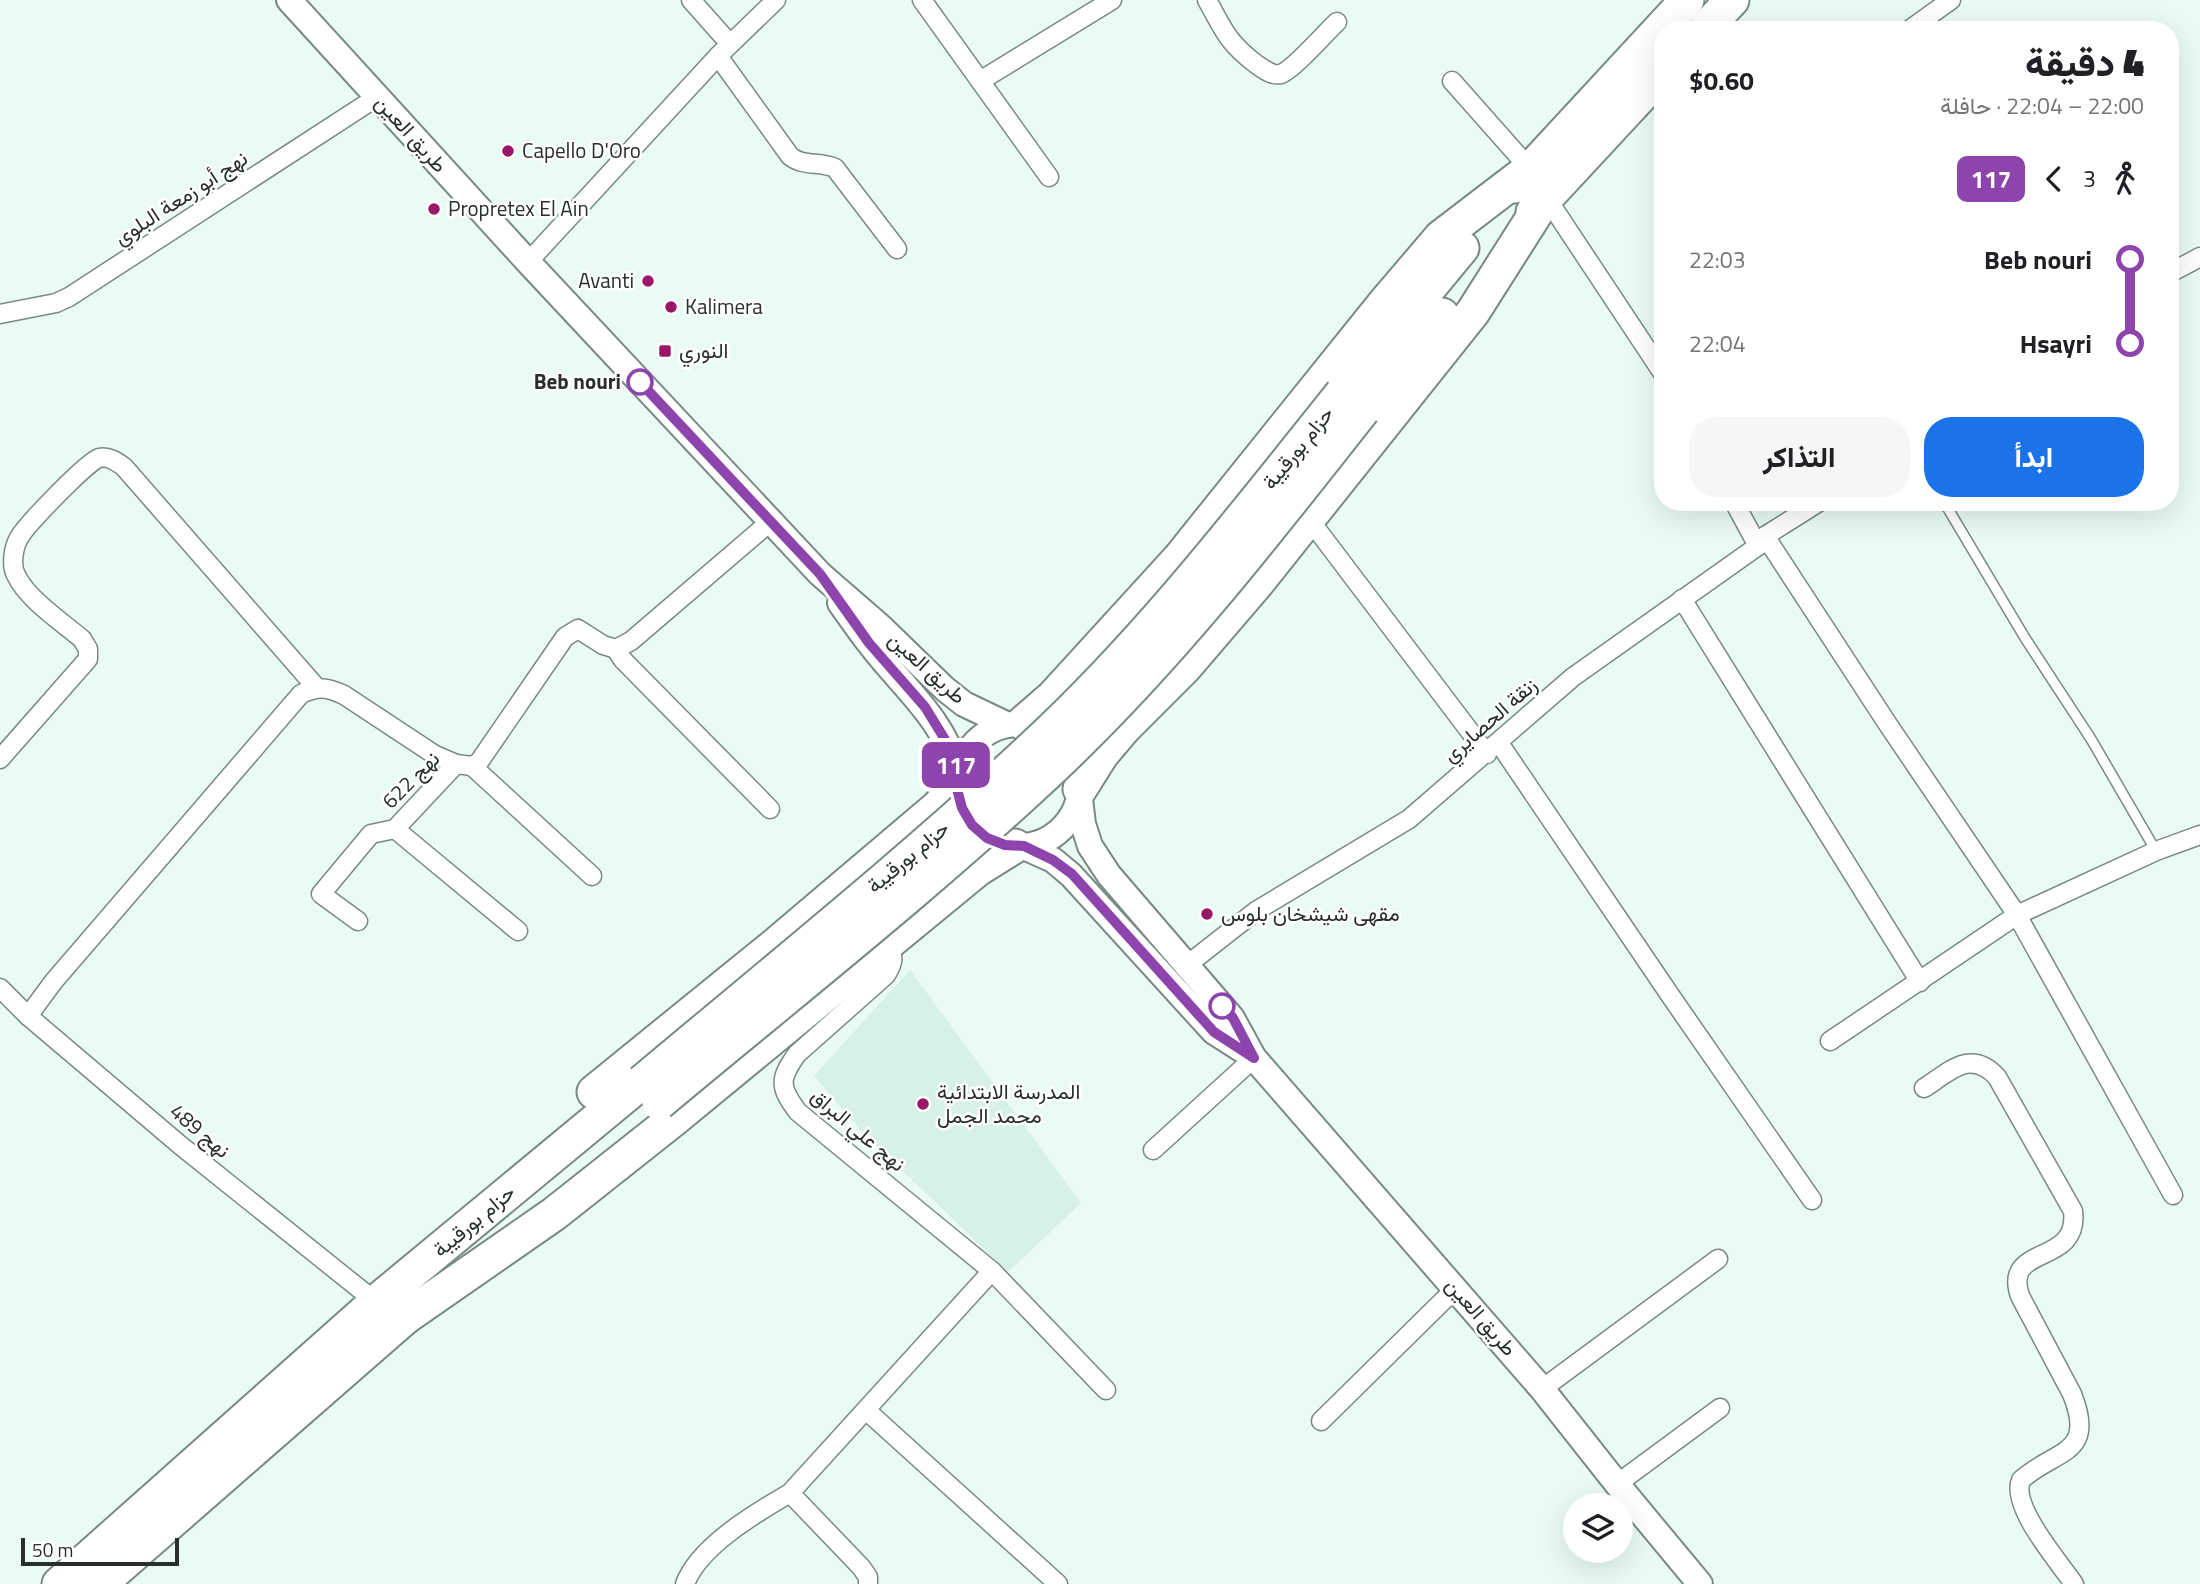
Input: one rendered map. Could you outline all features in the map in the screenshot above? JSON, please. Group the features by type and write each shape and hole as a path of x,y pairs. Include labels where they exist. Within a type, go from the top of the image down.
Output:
{"highway":[{"name":"حزام بورقيبة","path":"1670,21 1687,0"},
{"path":"1712,21 1732,0"},
{"name":"حزام بورقيبة","path":"1538,183 1654,41"},
{"name":"حزام بورقيبة","path":"59,1584 387,1306 650,1093 1037,743 1146,633 1353,402 1442,271 1654,81"},
{"path":"1080,794 1102,754 1185,667 1308,519 1473,312 1538,183"},
{"path":"1015,724 1053,698 1179,559 1374,316 1441,237 1538,183"},
{"path":"387,1306 493,1175 774,946 938,807 958,780"},
{"path":"387,1306 554,1214 978,869 1020,846"},
{"name":"حزام بورقيبة","path":"100,1584 387,1306"}],"main road":[{"name":"طريق العين","path":"289,0 528,262 820,574 964,704 1015,724"},
{"name":"طريق العين","path":"820,574 869,643 925,707 940,729 952,751 958,780"},
{"path":"1015,724 1044,728 1062,740 1074,757 1081,777 1080,794 1072,817 1060,832 1043,842 1020,846 1005,845 987,838 972,825 962,808 958,780 968,750 983,735 1015,724"},
{"name":"طريق العين","path":"1080,794 1083,824 1090,846 1109,875 1233,1018 1254,1058 1542,1389 1700,1584"},
{"name":"طريق العين","path":"1020,846 1053,860 1072,874 1214,1032 1254,1058"}],"street":[{"path":"691,0 790,156 804,163 835,168 897,249"},
{"path":"528,262 724,50 775,0"},
{"path":"922,0 1049,177"},
{"path":"980,81 1112,0"},
{"path":"1207,0 1232,44 1274,74 1281,74 1293,65 1337,22"},
{"path":"1922,21 1951,0"},
{"path":"1452,81 1538,183 1654,360"},
{"name":"نهج أبو زمعة البلوي","path":"0,314 56,303 69,297 377,97"},
{"path":"2179,268 2200,257"},
{"path":"0,759 88,659 88,649 82,639 29,594 15,574 13,559 18,538 78,472 99,458 114,459 124,467 316,687"},
{"path":"1740,511 2017,915 2173,1195"},
{"name":"زنقة الحصايري","path":"1187,965 1256,911 1409,819 1573,677 1806,511"},
{"path":"1308,519 1493,748 1812,1200"},
{"path":"616,649 631,641 770,522"},
{"path":"1682,599 1920,982"},
{"name":"نهج 622","path":"358,921 321,894 371,834 395,829 464,765 479,762 565,637 575,629 603,645 616,649 623,660 770,809"},
{"path":"28,1016 54,981 301,694 316,687 329,688 344,695 435,755 464,765 592,876"},
{"path":"395,829 518,931"},
{"path":"1830,1041 2017,915 2156,850 2200,835"},
{"name":"نهج علي البراق","path":"886,944 893,954 894,963 886,975 797,1054 786,1069 784,1088 798,1112 992,1271"},
{"name":"نهج 489","path":"0,988 28,1016 180,1145 387,1306"},
{"path":"1153,1150 1254,1058"},
{"path":"1924,1088 1961,1065 1982,1064 1990,1069 2073,1211 2072,1234 2025,1264 2018,1271 2017,1278 2020,1296 2073,1394 2079,1409 2080,1426 2073,1445 2062,1455 2021,1480 2018,1487 2019,1497 2031,1522 2074,1584"},
{"path":"1542,1389 1718,1259"},
{"path":"685,1584 696,1563 714,1546 761,1510 790,1493 992,1271 1106,1390"},
{"path":"1321,1421 1456,1288"},
{"path":"1617,1484 1720,1408"},
{"path":"867,1411 1058,1584"},
{"path":"790,1493 861,1567 871,1581"}],"lane":[{"path":"1949,511 2025,638 2124,793 2156,850"}],"shaded area":[{"name":"المدرسة الابتدائية محمد الجمل","path":"910,970 1081,1203 1008,1272 862,1132 814,1076"}],"bus line":[{"name":"117","path":"640,382 820,574 869,643 925,707 952,751 962,808 972,825 987,838 1005,845 1024,846 1053,860 1072,874 1214,1032 1254,1058 1233,1018 1222,1006"}],"place":[{"name":"Capello D'Oro","path":"508,151"},
{"name":"Propretex El Ain","path":"434,209"},
{"name":"Avanti","path":"648,281"},
{"name":"Kalimera","path":"671,307"},
{"name":"النوري","path":"665,351"},
{"name":"Beb nouri","path":"640,382"},
{"name":"مقهى شيشخان بلوس","path":"1207,914"},
{"name":"المدرسة الابتدائية محمد الجمل","path":"923,1104"}]}
